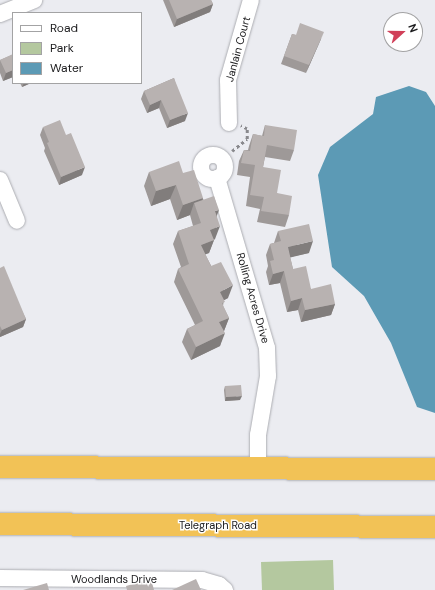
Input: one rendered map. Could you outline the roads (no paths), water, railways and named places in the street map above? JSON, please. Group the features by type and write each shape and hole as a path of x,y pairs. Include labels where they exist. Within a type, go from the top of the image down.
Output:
{"highway":[{"path":"0,467 434,470"},
{"name":"Telegraph Road","path":"0,524 433,525"}],"street":[{"path":"0,14 34,0"},
{"name":"Janlain Court","path":"229,123 228,80 251,0"},
{"name":"Rolling Acres Drive","path":"217,178 267,348 268,376 258,435 258,469"},
{"path":"0,180 17,221"},
{"name":"Woodlands Drive","path":"0,578 79,585 202,580 219,585 225,590"}],"water":[{"path":"409,86 426,92 435,106 435,413 417,407 391,343 364,296 332,267 318,175 330,147 373,114 376,97"}]}
